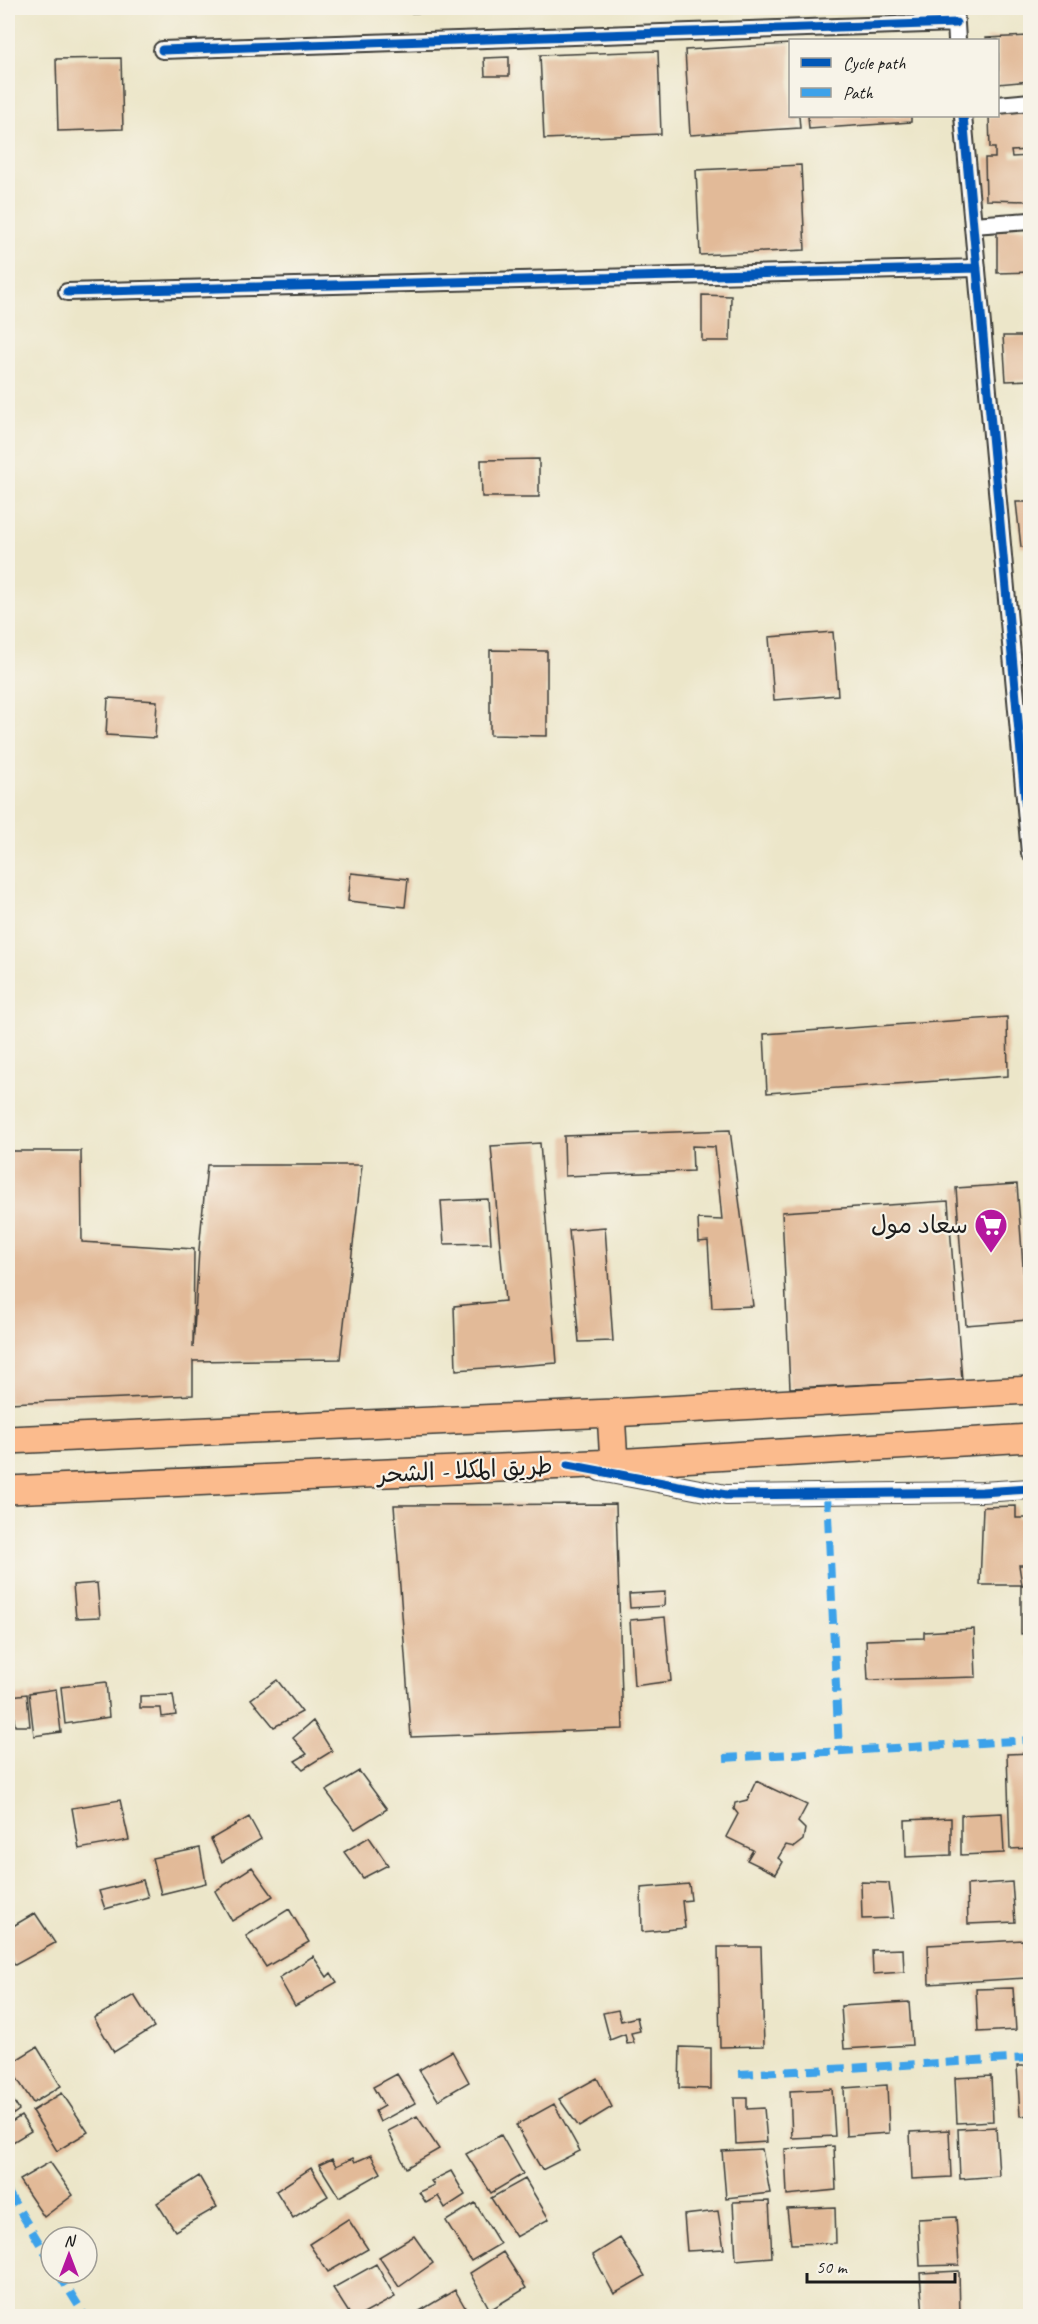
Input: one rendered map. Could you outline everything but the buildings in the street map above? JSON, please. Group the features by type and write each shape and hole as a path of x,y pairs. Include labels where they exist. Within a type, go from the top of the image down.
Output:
{"highway":[{"name":"طريق المكلا - الشحر","path":"8,1440 611,1413 1030,1389"},
{"path":"611,1413 614,1463"},
{"name":"طريق المكلا - الشحر","path":"8,1490 614,1463 1030,1438"}],"street":[{"path":"162,50 955,15 957,39"},
{"path":"999,105 1030,102"},
{"path":"963,117 1024,721 1030,853"},
{"path":"973,225 1030,221"},
{"path":"67,292 977,268"},
{"path":"568,1465 726,1495 982,1492 1030,1489"}],"marked path":[{"path":"827,1494 839,1751"},
{"path":"724,1758 1030,1740"},
{"path":"739,2074 1030,2058"},
{"path":"8,2192 39,2242"},
{"path":"66,2285 85,2316"}],"cycle path":[{"path":"162,50 956,23"},
{"path":"963,117 1030,853"},
{"path":"67,292 977,268"},
{"path":"568,1465 726,1495 982,1492 1030,1489"}],"place":[{"name":"سعاد مول","path":"991,1254"}]}
